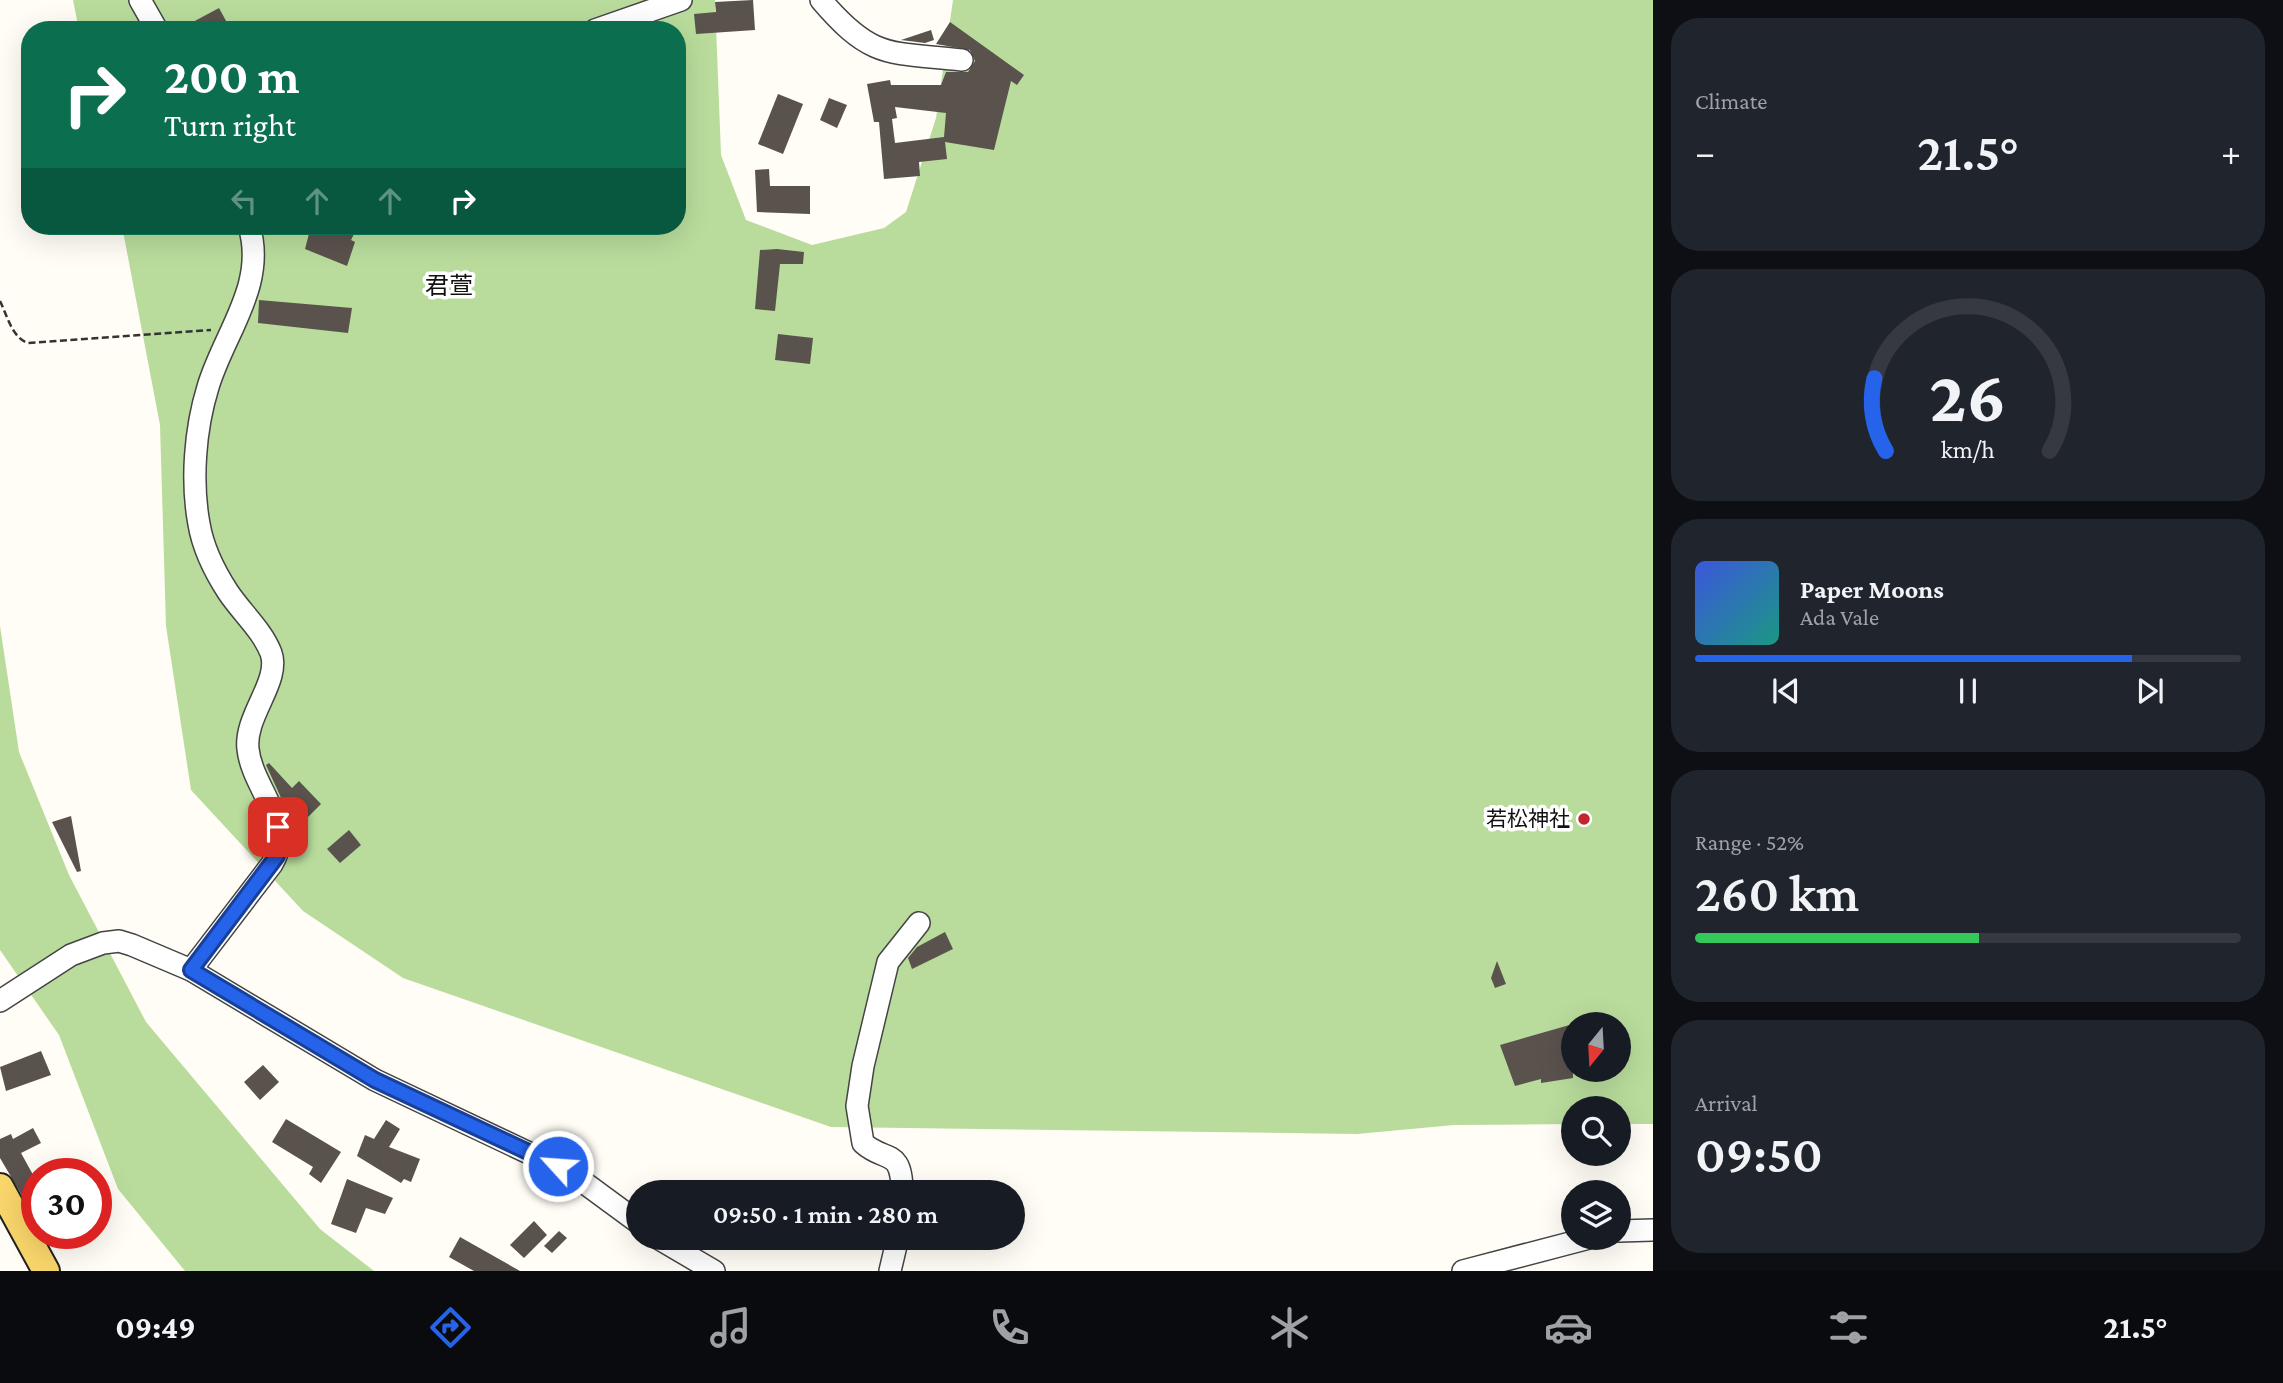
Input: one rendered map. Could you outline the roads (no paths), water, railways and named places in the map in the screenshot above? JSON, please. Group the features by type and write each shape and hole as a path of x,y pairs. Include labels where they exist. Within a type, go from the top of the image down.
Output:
{"main road":[{"path":"0,1187 46,1271"}],"street":[{"path":"140,0 152,21"},
{"path":"621,21 681,0"},
{"path":"821,0 848,30 874,48 892,54 961,60"},
{"path":"191,970 272,864 280,845 278,827 251,764 247,740 248,729 271,676 273,663 259,631 217,573 203,540 197,509 197,460 202,410 214,369 247,299 251,277 252,235"},
{"path":"900,1180 898,1165 892,1156 863,1143 857,1106 863,1066 888,962 919,923"},
{"path":"0,1001 71,955 103,943 119,941 132,945 191,970 375,1080 571,1173 626,1213"},
{"path":"1631,1231 1653,1230"},
{"path":"1463,1271 1561,1245"},
{"path":"678,1250 714,1271"},
{"path":"890,1271 895,1250"}],"place":[{"name":"若松神社","path":"1584,819"}],"district":[{"name":"君萱","path":"449,286"}]}
